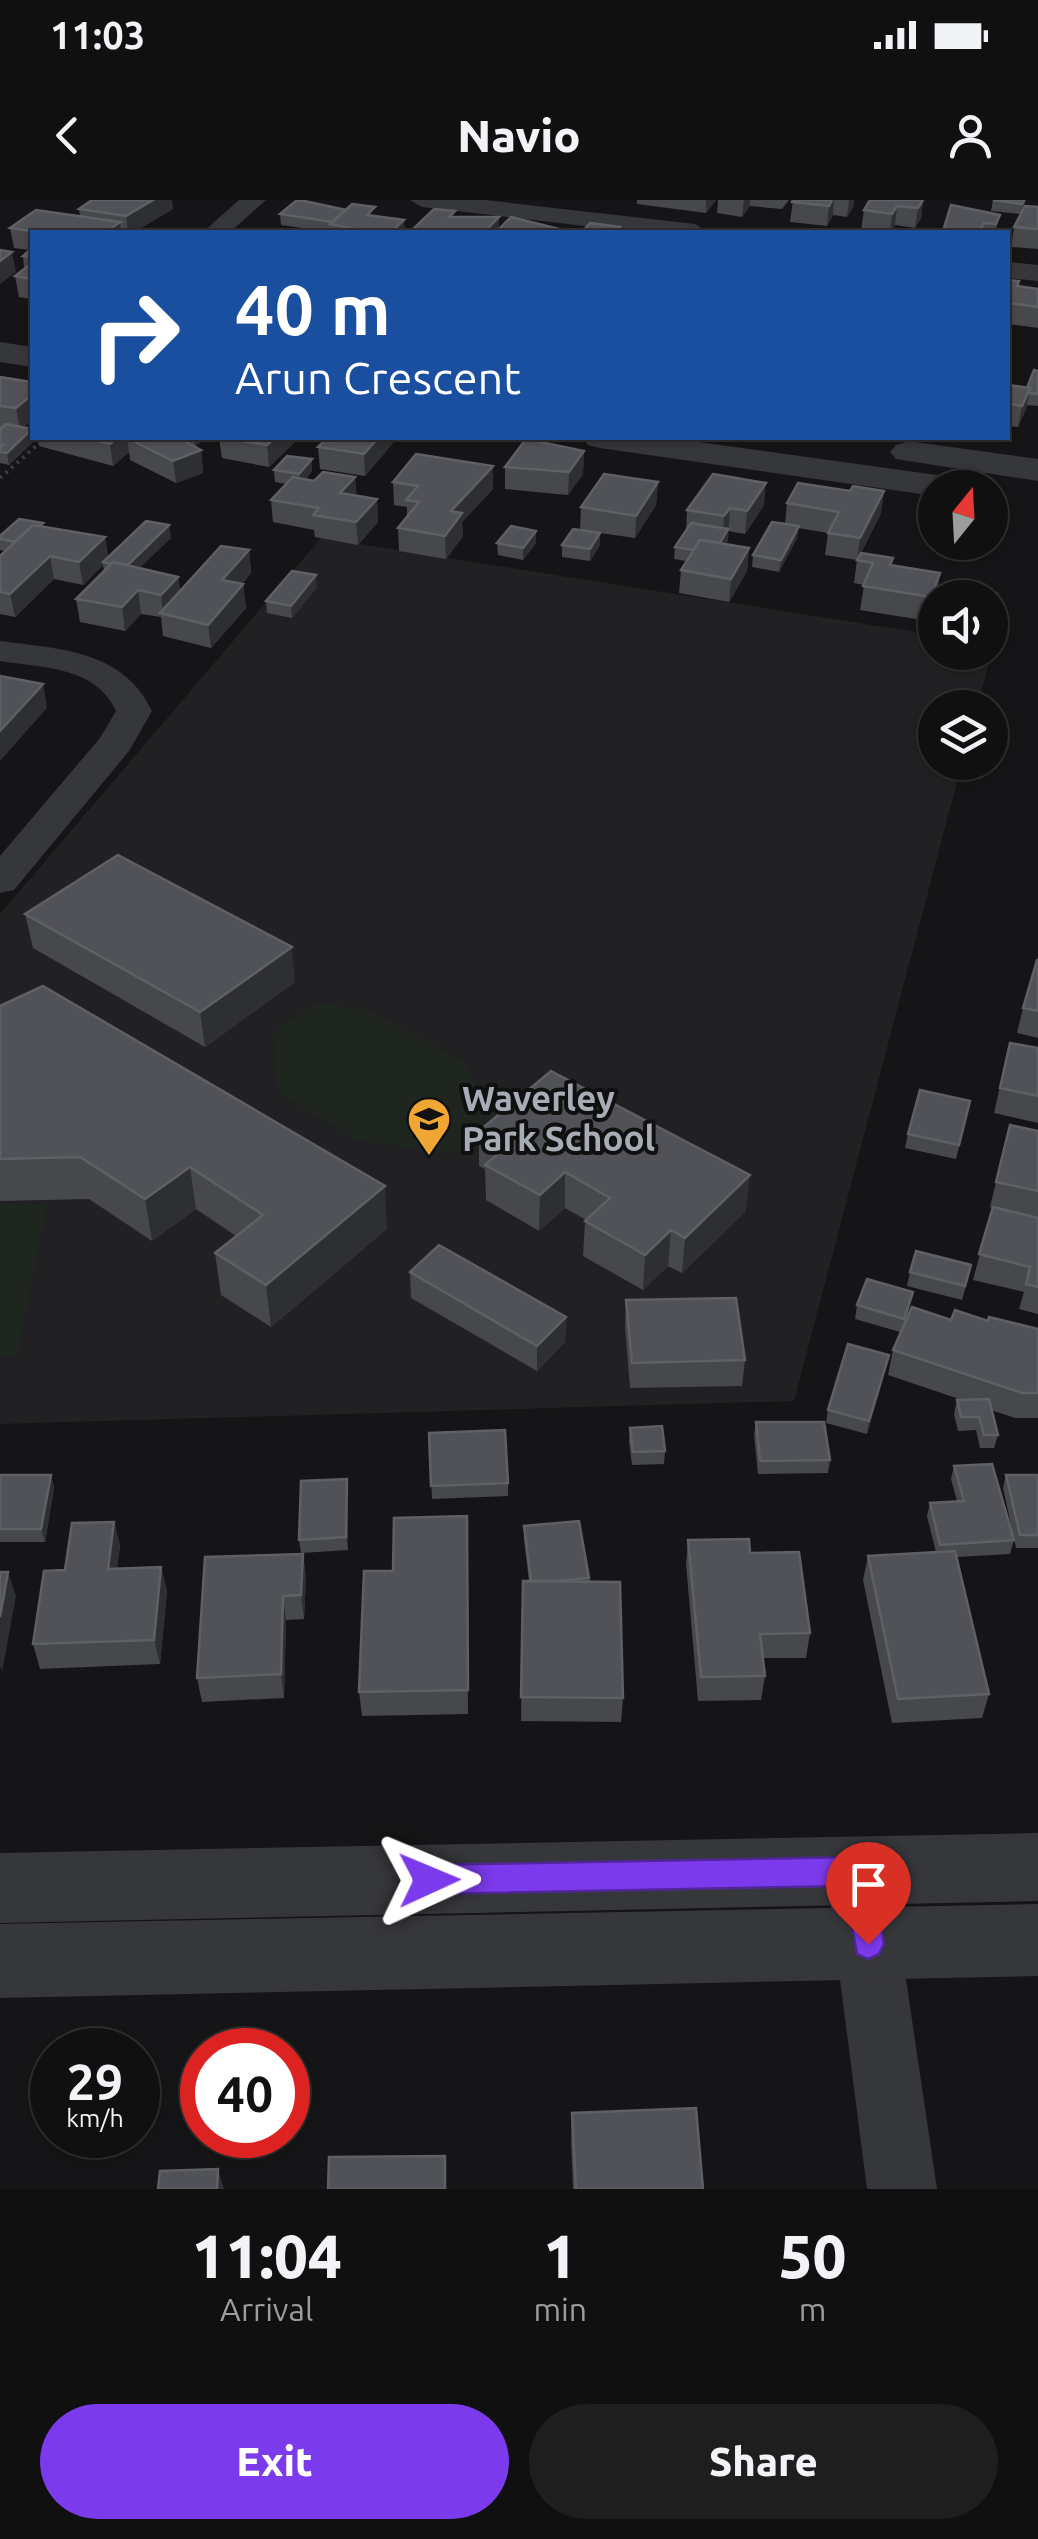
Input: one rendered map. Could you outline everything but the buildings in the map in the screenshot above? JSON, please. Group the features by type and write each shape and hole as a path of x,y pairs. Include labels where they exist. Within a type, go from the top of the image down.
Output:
{"street":[{"path":"217,230 254,200"},
{"path":"422,200 677,230"},
{"path":"1010,270 1038,274"},
{"path":"0,325 30,330"},
{"path":"0,352 30,357"},
{"path":"820,440 1038,470"},
{"path":"657,441 918,483"},
{"path":"1008,496 1038,500"},
{"path":"0,651 99,670 129,694 134,711 116,743 0,882"},
{"path":"0,1888 1038,1867"},
{"path":"858,1871 902,2189"},
{"path":"0,1961 1038,1940"}],"path":[{"path":"0,478 43,440"}],"shaded area":[{"name":"Waverley Park School","path":"321,538 918,632 918,670 987,670 982,690 918,690 918,780 958,780 794,1401 0,1424 0,914"},
{"path":"317,1002 368,1010 462,1060 496,1114 457,1153 359,1141 278,1093 273,1032"},
{"path":"0,1204 47,1204 17,1356 0,1356"}],"place":[{"name":"Waverley Park School","path":"429,1157"}],"route":[{"path":"429,1880 858,1871 868,1944"}]}
